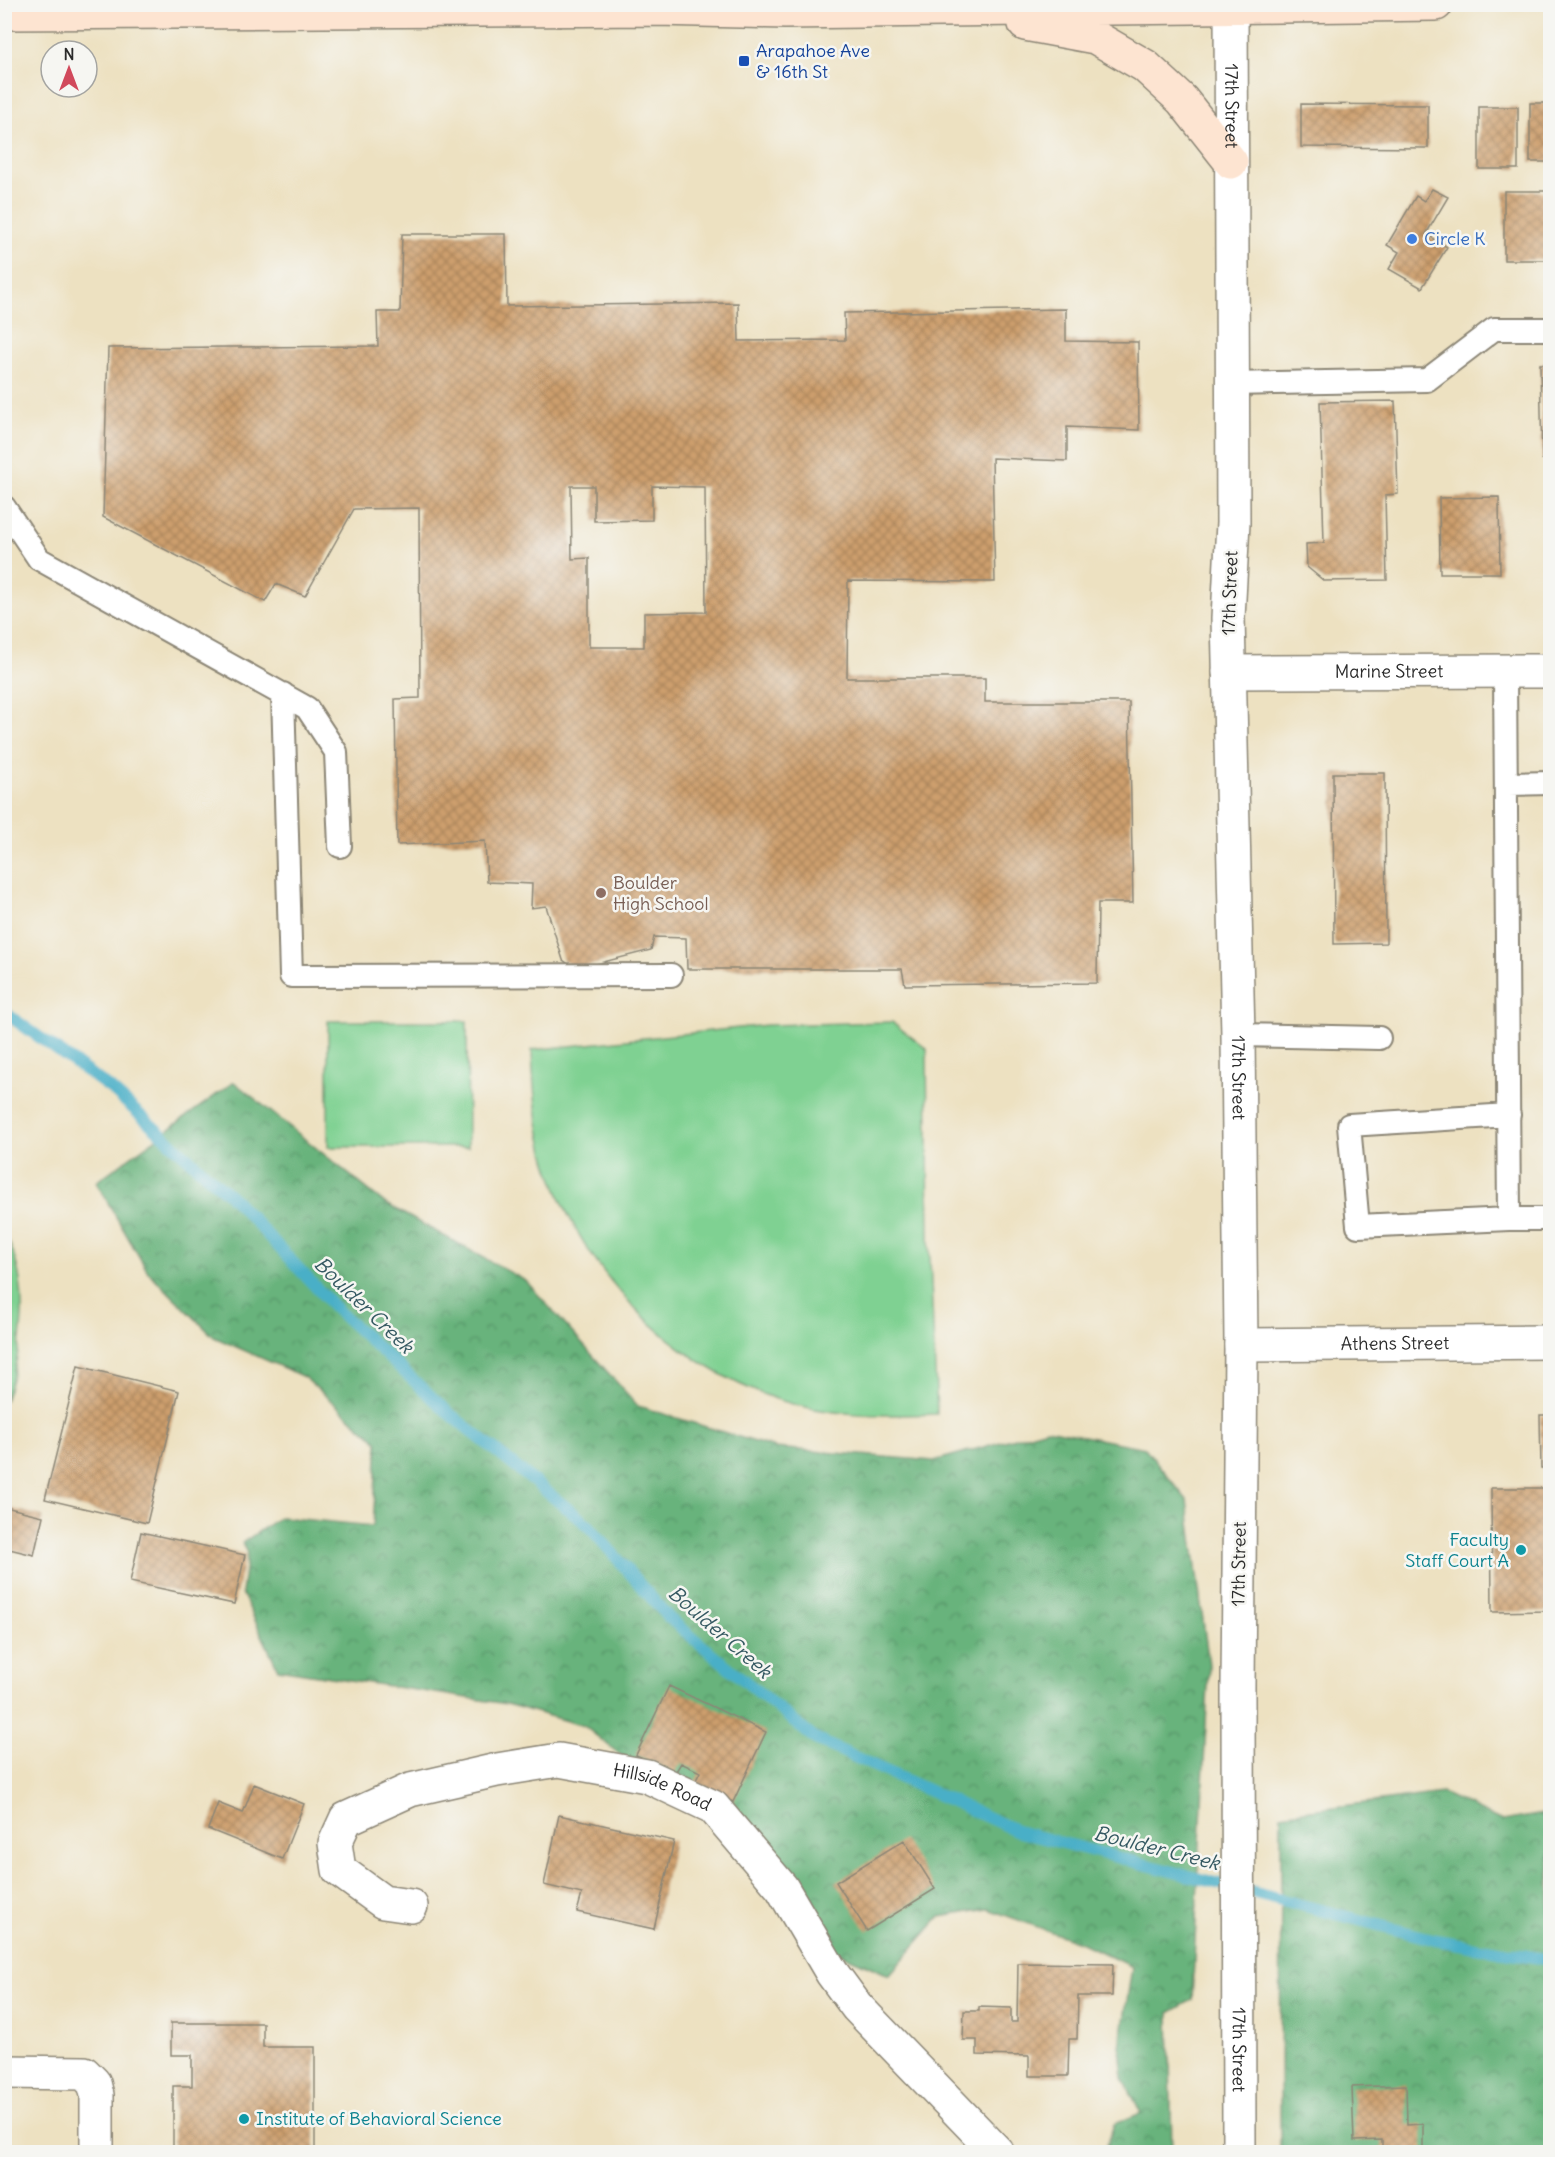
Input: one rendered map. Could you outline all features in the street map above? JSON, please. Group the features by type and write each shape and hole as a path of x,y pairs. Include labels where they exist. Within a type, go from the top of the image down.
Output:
{"main road":[{"path":"4,13 141,8 658,7 785,12 1436,4"},
{"path":"943,10 1095,37 1145,66 1182,100 1231,162"}],"street":[{"name":"17th Street","path":"1231,6 1233,523 1228,618 1238,1035 1241,1345 1238,1753 1239,2152"},
{"name":"Marine Street","path":"1229,672 1551,671"},
{"name":"Athens Street","path":"1241,1345 1551,1342"},
{"name":"Hillside Road","path":"411,1906 382,1902 339,1870 335,1843 346,1819 410,1791 497,1770 559,1760 647,1776 713,1807 782,1888 832,1973 857,2007 997,2152"},
{"path":"4,2072 84,2073 94,2083 97,2095 97,2152"}],"lane":[{"path":"1232,384 1427,380 1494,329 1551,329"},
{"path":"4,507 39,559 307,708 336,752 340,846"},
{"path":"1505,672 1508,784 1509,1219"},
{"path":"283,694 291,976 671,975"},
{"path":"1508,784 1551,783"},
{"path":"1238,1035 1379,1038"},
{"path":"1509,1115 1349,1125 1358,1226 1551,1219"}],"green space":[{"path":"328,1021 467,1021 468,1147 328,1147"},
{"path":"892,1022 927,1049 929,1238 937,1414 858,1414 798,1406 739,1384 702,1363 667,1338 635,1308 607,1276 582,1240 562,1202 547,1162 536,1106 532,1050 767,1025"},
{"path":"234,1082 386,1204 526,1281 638,1406 775,1448 934,1461 1047,1429 1145,1448 1187,1500 1209,1665 1192,2000 1169,2013 1172,2152 1105,2152 1114,2124 1141,2113 1123,2078 1120,2047 1132,1967 1082,1943 988,1909 940,1917 889,1975 832,1950 805,1891 741,1839 647,1776 584,1726 507,1704 278,1669 242,1593 247,1553 242,1543 280,1517 373,1526 378,1442 304,1377 214,1337 148,1272 96,1182"},
{"path":"5,1234 19,1274 22,1317 16,1360 5,1401"},
{"path":"1442,1793 1502,1821 1550,1813 1550,2152 1280,2152 1281,1814"}],"building":[{"path":"1530,103 1550,103 1550,162 1530,162"},
{"path":"1301,104 1428,105 1428,148 1301,147"},
{"path":"1479,107 1518,107 1518,169 1479,169"},
{"name":"Circle K","path":"1432,189 1448,197 1426,234 1447,247 1422,288 1389,269 1399,252 1387,245 1416,196 1424,201"},
{"path":"1504,191 1550,191 1550,260 1504,260"},
{"path":"402,234 506,234 507,306 738,303 739,341 845,340 844,313 1066,309 1066,341 1138,342 1139,430 1067,427 1067,461 992,458 995,582 848,581 847,678 985,678 985,702 1129,702 1133,903 1098,903 1097,983 905,985 902,969 687,969 686,938 654,937 651,950 576,969 563,960 546,906 531,908 532,884 487,882 485,841 397,845 395,699 420,698 419,508 354,509 305,596 276,584 265,602 103,517 108,348 378,346 377,312 400,312","holes":["571,486 594,486 594,521 652,520 652,486 705,487 706,612 644,613 644,647 589,647 589,558 572,559"]},
{"path":"1540,364 1550,364 1550,459 1542,459"},
{"path":"1395,401 1398,494 1385,495 1387,580 1324,581 1307,567 1306,544 1324,543 1320,402"},
{"path":"1499,497 1500,573 1440,573 1439,498"},
{"path":"1333,773 1385,773 1386,943 1334,944"},
{"path":"78,1366 179,1391 147,1523 45,1499"},
{"path":"1540,1415 1550,1415 1550,1469 1541,1469"},
{"name":"Faculty Staff Court A","path":"1491,1488 1550,1488 1550,1611 1492,1612"},
{"path":"5,1507 43,1516 34,1555 5,1548"},
{"path":"141,1532 245,1555 234,1604 130,1582"},
{"path":"669,1686 766,1732 733,1802 694,1784 700,1772 681,1763 675,1773 636,1755"},
{"path":"254,1784 304,1804 282,1859 208,1829 218,1803 243,1813"},
{"path":"559,1815 674,1841 654,1929 577,1912 582,1894 544,1885"},
{"path":"904,1840 935,1889 867,1931 836,1882"},
{"path":"1018,1963 1113,1964 1112,1996 1078,1996 1077,2039 1069,2039 1068,2076 1029,2076 1029,2056 977,2055 977,2040 963,2040 964,2011 979,2011 979,2007 1011,2008 1011,2022 1017,2022"},
{"name":"Institute of Behavioral Science","path":"171,2023 263,2023 263,2047 315,2047 315,2152 173,2152 173,2086 192,2086 192,2055 171,2055"},
{"path":"1406,2085 1407,2125 1423,2124 1423,2152 1382,2152 1382,2140 1354,2141 1352,2087"}],"waterway":[{"name":"Boulder Creek","path":"4,1012 110,1088 235,1200 338,1311 450,1414 588,1525 669,1618 815,1739 1020,1832 1436,1940 1550,1960"}],"place":[{"name":"Arapahoe Ave & 16th St","path":"744,61"},
{"name":"Circle K","path":"1412,239"},
{"name":"Boulder High School","path":"601,893"},
{"name":"Faculty Staff Court A","path":"1521,1550"},
{"name":"Institute of Behavioral Science","path":"244,2119"}]}
